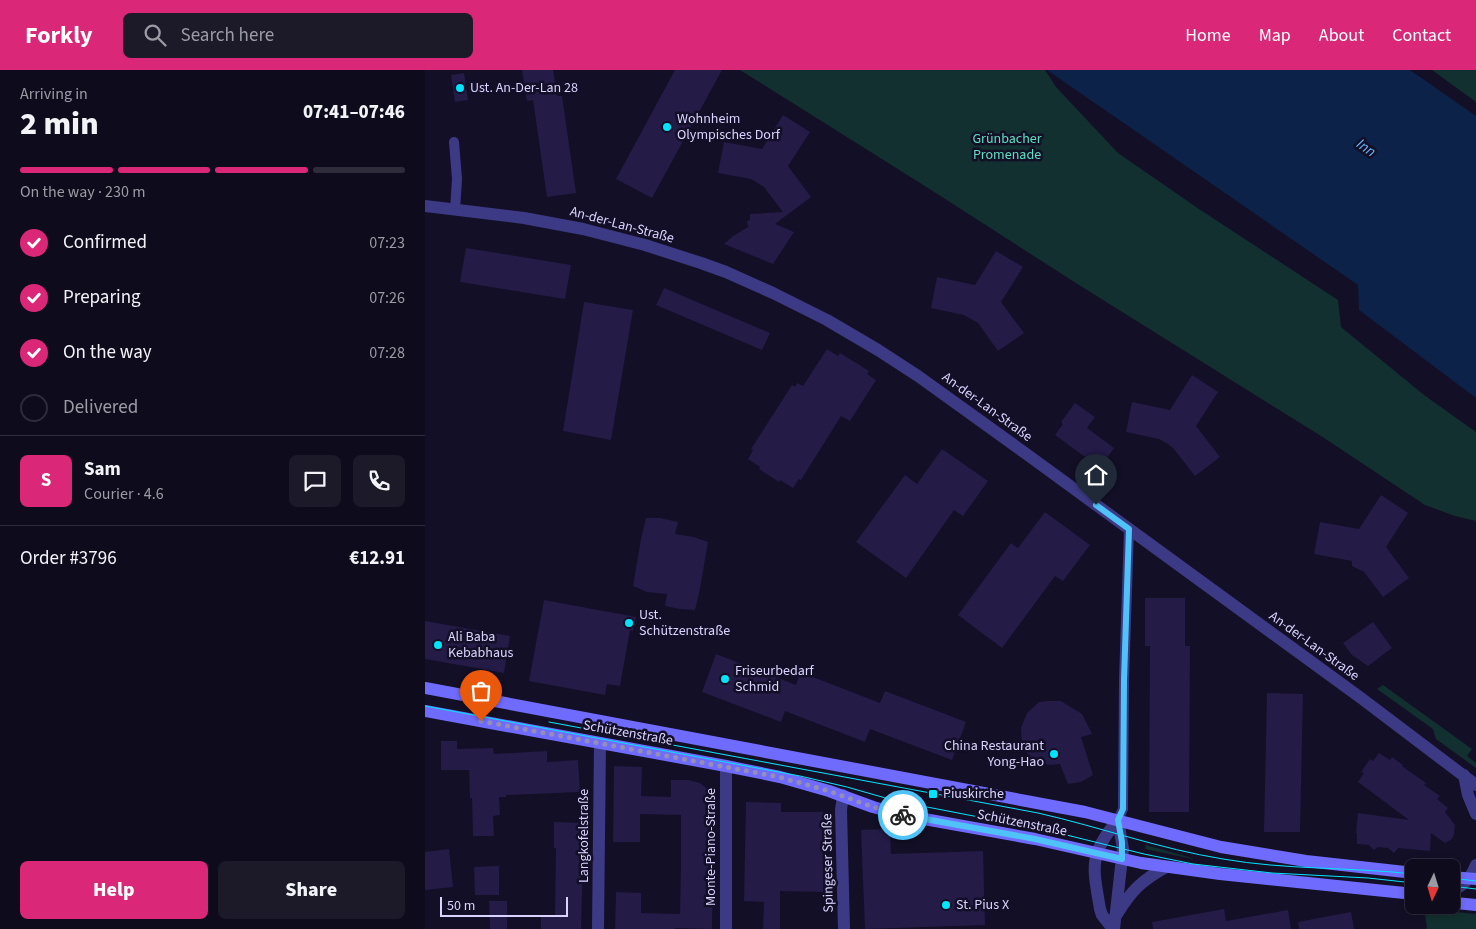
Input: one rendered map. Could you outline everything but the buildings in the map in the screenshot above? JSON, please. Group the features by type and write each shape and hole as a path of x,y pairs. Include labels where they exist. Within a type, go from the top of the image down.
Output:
{"street":[{"name":"An-der-Lan-Straße","path":"425,206 525,218 605,234 701,263 773,293 827,320 879,350 912,372 1129,529 1476,785"},
{"name":"Schützenstraße","path":"425,688 1085,812 1191,841 1229,849 1306,861 1405,872"},
{"name":"Schützenstraße","path":"425,710 779,777 902,815 1035,839 1122,859 1166,867 1405,893"},
{"name":"Langkofelstraße","path":"599,929 600,743"},
{"name":"Monte-Piano-Straße","path":"726,766 726,929"},
{"path":"1464,775 1468,795 1476,814"},
{"name":"Spingeser Straße","path":"843,796 841,810 844,929"},
{"path":"1113,929 1100,909 1094,874 1096,853 1118,820"},
{"path":"1113,929 1122,859 1122,842 1118,820"},
{"path":"1473,879 1476,865"},
{"path":"1115,916 1136,888 1146,879 1166,867"},
{"path":"1460,878 1473,879"},
{"path":"1460,886 1473,879"},
{"path":"1460,902 1476,905"}],"lane":[{"path":"454,142 457,179 455,210"},
{"path":"1118,820 1123,809 1124,680 1129,529"}],"green space":[{"name":"Grünbacher Promenade","path":"740,70 1045,70 1056,87 1118,153 1199,209 1338,300 1341,327 1424,395 1476,432 1476,521 1455,516 1425,505 1321,436"},
{"path":"1432,70 1476,70 1476,102"},
{"path":"1383,685 1472,749 1467,756 1476,763 1476,768 1436,739 1433,729 1377,689"},
{"path":"1146,845 1192,858 1193,859 1145,849"},
{"path":"1460,912 1476,914 1476,929 1426,929 1425,914 1460,914"}],"water":[{"name":"Inn","path":"1047,70 1410,70 1476,116 1476,398 1359,310 1358,285"}],"tram line":[{"path":"425,706 800,776 896,801 1046,830 1193,864 1272,873 1368,878 1405,882"},
{"path":"549,722 1038,813 1200,855 1247,863 1405,873"},
{"path":"1460,879 1476,881"},
{"path":"1460,887 1476,889"}],"way so far":[{"path":"481,721 779,777 903,815"}],"place":[{"name":"Ust. An-Der-Lan 28","path":"460,88"},
{"name":"Wohnheim Olympisches Dorf","path":"667,127"},
{"name":"Ust. Schützenstraße","path":"629,623"},
{"name":"Ali Baba Kebabhaus","path":"438,645"},
{"name":"Friseurbedarf Schmid","path":"725,679"},
{"name":"China Restaurant Yong-Hao","path":"1054,754"},
{"name":"Piuskirche","path":"933,794"},
{"name":"St. Pius X","path":"946,905"}],"route":[{"path":"903,815 1035,839 1122,859 1123,849 1118,820 1123,809 1124,680 1129,529 1096,505"}]}
